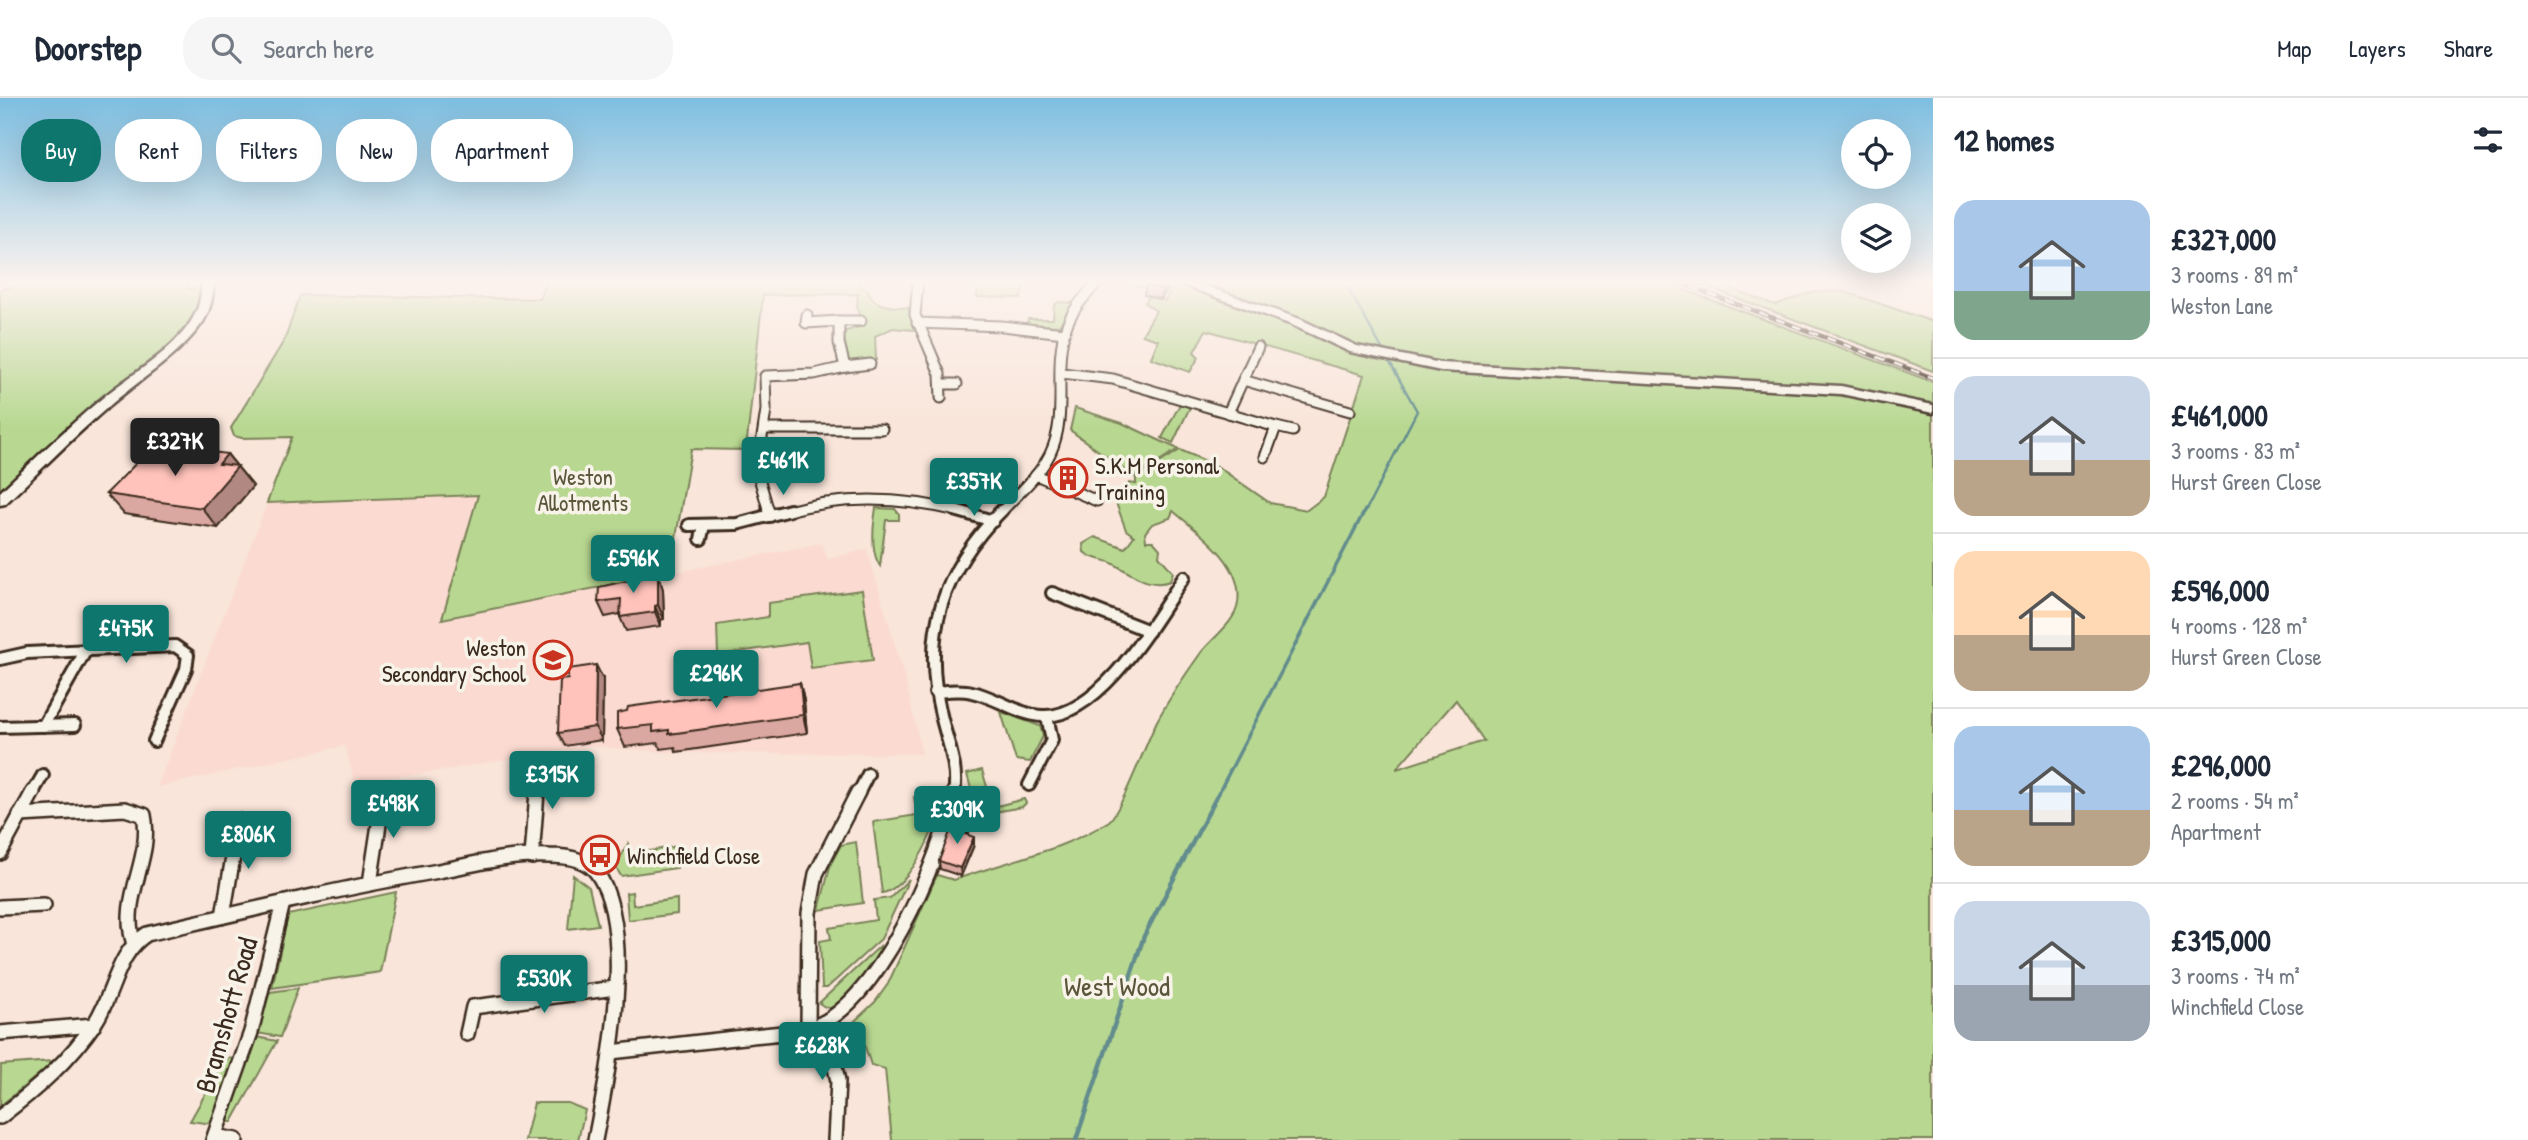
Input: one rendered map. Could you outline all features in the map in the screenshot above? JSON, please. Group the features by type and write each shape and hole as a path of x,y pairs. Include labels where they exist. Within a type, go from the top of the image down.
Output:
{"street":[{"path":"0,500 106,401 176,345 187,330"},
{"path":"839,330 839,343 845,367"},
{"path":"920,330 942,384 941,398"},
{"path":"1034,330 1064,333"},
{"path":"611,1052 808,1029 825,1023 856,999 874,978 890,949 948,820 956,782 935,692 931,659 940,612 951,580 980,535 1036,475 1051,452 1058,427 1066,330"},
{"path":"1315,330 1377,355 1441,367 1814,388 1933,409"},
{"path":"1228,413 1258,347"},
{"path":"770,516 758,479 764,429 765,376 814,374 870,364"},
{"path":"1062,373 1113,379 1293,431"},
{"path":"1243,380 1350,411"},
{"path":"942,384 957,384"},
{"path":"1265,457 1276,427"},
{"path":"764,429 882,429"},
{"path":"758,463 781,463"},
{"path":"1036,475 1097,501"},
{"path":"689,525 737,524 832,501 876,501 954,508 993,521"},
{"path":"907,514 908,503"},
{"path":"701,539 704,525"},
{"path":"935,692 962,690 1019,711 1047,716 1088,700 1149,631 1184,577"},
{"path":"1052,593 1149,631"},
{"path":"0,659 27,653 175,646 188,655 186,669 154,741"},
{"path":"43,726 86,650"},
{"path":"1029,785 1052,740 1047,716"},
{"path":"0,727 75,725"},
{"path":"532,857 540,762"},
{"path":"808,1029 809,913 816,874 868,774"},
{"path":"0,853 43,775"},
{"path":"370,883 384,792"},
{"path":"20,815 125,809 144,815 148,837 129,909 127,929 133,942"},
{"path":"223,916 239,821"},
{"path":"0,1117 51,1078 94,1025 118,978 122,957 133,942 147,934 370,883 532,857 564,857 586,863 597,873 610,902 615,988 611,1052 595,1140"},
{"name":"Bramshott Road","path":"214,1138 251,1032 283,903"},
{"path":"0,907 44,905"},
{"path":"467,1034 473,1007 615,988"},
{"path":"825,1023 839,1076 840,1098 835,1140"},
{"path":"0,1033 94,1025"},
{"path":"214,1138 236,1140"}],"shaded area":[{"name":"Weston Secondary School","path":"478,495 443,619 821,543 828,559 867,549 906,682 922,754 674,753 590,746 420,774 354,781 345,746 157,787 267,503"}],"green space":[{"path":"0,330 184,330 161,354 95,403 0,490"},
{"name":"Weston Allotments","path":"288,330 759,330 746,450 691,449 670,573 442,619 478,495 267,503 292,437 242,438 234,436 231,428"},
{"path":"889,330 875,336 876,360 849,363 843,332"},
{"name":"West Wood","path":"1145,330 1791,330 1933,382 1933,1140 892,1140 885,1069 871,1065 860,1032 842,1038 842,1033 875,1002 888,984 937,875 954,880 1054,848 1109,821 1120,805 1167,703 1200,654 1228,624 1236,610 1238,588 1227,562 1207,539 1173,511 1170,518 1152,524 1145,533 1146,541 1153,541 1160,549 1159,556 1173,572 1170,581 1147,582 1110,562 1088,555 1084,552 1083,544 1095,537 1125,548 1134,536 1126,530 1115,500 1123,497 1129,483 1136,484 1136,478 1180,450 1215,465 1270,503 1307,510 1324,497 1364,375 1206,330 1194,352 1199,357 1190,372 1151,358 1158,340 1142,335","holes":["1456,700 1484,741 1397,769"]},
{"path":"1822,330 1933,330 1933,371"},
{"path":"1180,404 1190,407 1173,443 1162,438"},
{"path":"1075,408 1122,423 1178,449 1134,477 1070,430"},
{"path":"876,508 895,509 899,514 899,520 886,520 880,566 874,546"},
{"path":"862,590 873,660 811,668 807,642 718,655 717,625 768,617 768,603"},
{"path":"1001,712 1040,726 1043,736 1030,762 1016,760"},
{"path":"982,770 993,807 1024,799 1026,803 1022,807 978,815 967,774"},
{"path":"939,793 936,818 923,851 903,879 892,889 882,893 873,822 917,815 914,797"},
{"path":"856,842 863,903 819,910 831,863 841,845"},
{"path":"628,844 628,855 678,846 677,868 621,876 615,866"},
{"path":"573,875 589,887 598,925 568,929"},
{"path":"909,879 881,939 827,988 822,988 820,941 831,939 829,928 876,920 874,900 890,898"},
{"path":"396,892 380,972 272,988 288,915"},
{"path":"632,892 633,905 677,899 677,914 628,920 626,893"},
{"path":"880,946 870,971 849,997 832,1008 819,1003"},
{"path":"298,988 280,1037 257,1033 270,992"},
{"path":"256,1037 277,1041 232,1122 226,1122"},
{"path":"237,1058 212,1124 190,1121 225,1059"},
{"path":"53,1061 49,1066 0,1106 1,1065"},
{"path":"534,1103 568,1103 585,1110 578,1140 525,1140"}],"building":[{"path":"174,447 227,454 219,464 238,466 202,508 106,494 146,453 166,455"},
{"path":"658,574 658,605 655,606 655,612 620,617 621,599 598,602 599,587"},
{"path":"596,665 595,727 558,733 560,680 568,679 568,669"},
{"path":"800,683 803,715 669,734 669,730 653,732 653,725 617,729 617,713 627,711 628,707"},
{"path":"960,821 969,824 965,834 974,837 960,868 939,861 950,832 955,834"}],"waterway":[{"path":"1365,512 1417,411 1371,330"},
{"path":"1218,794 1365,510"},
{"path":"1076,1140 1144,936 1219,792"}],"railway":[{"path":"1804,330 1933,378"}],"place":[{"name":"S.K.M Personal Training","path":"1068,478"},
{"name":"Weston Secondary School","path":"553,660"},
{"name":"Winchfield Close","path":"600,855"}]}
